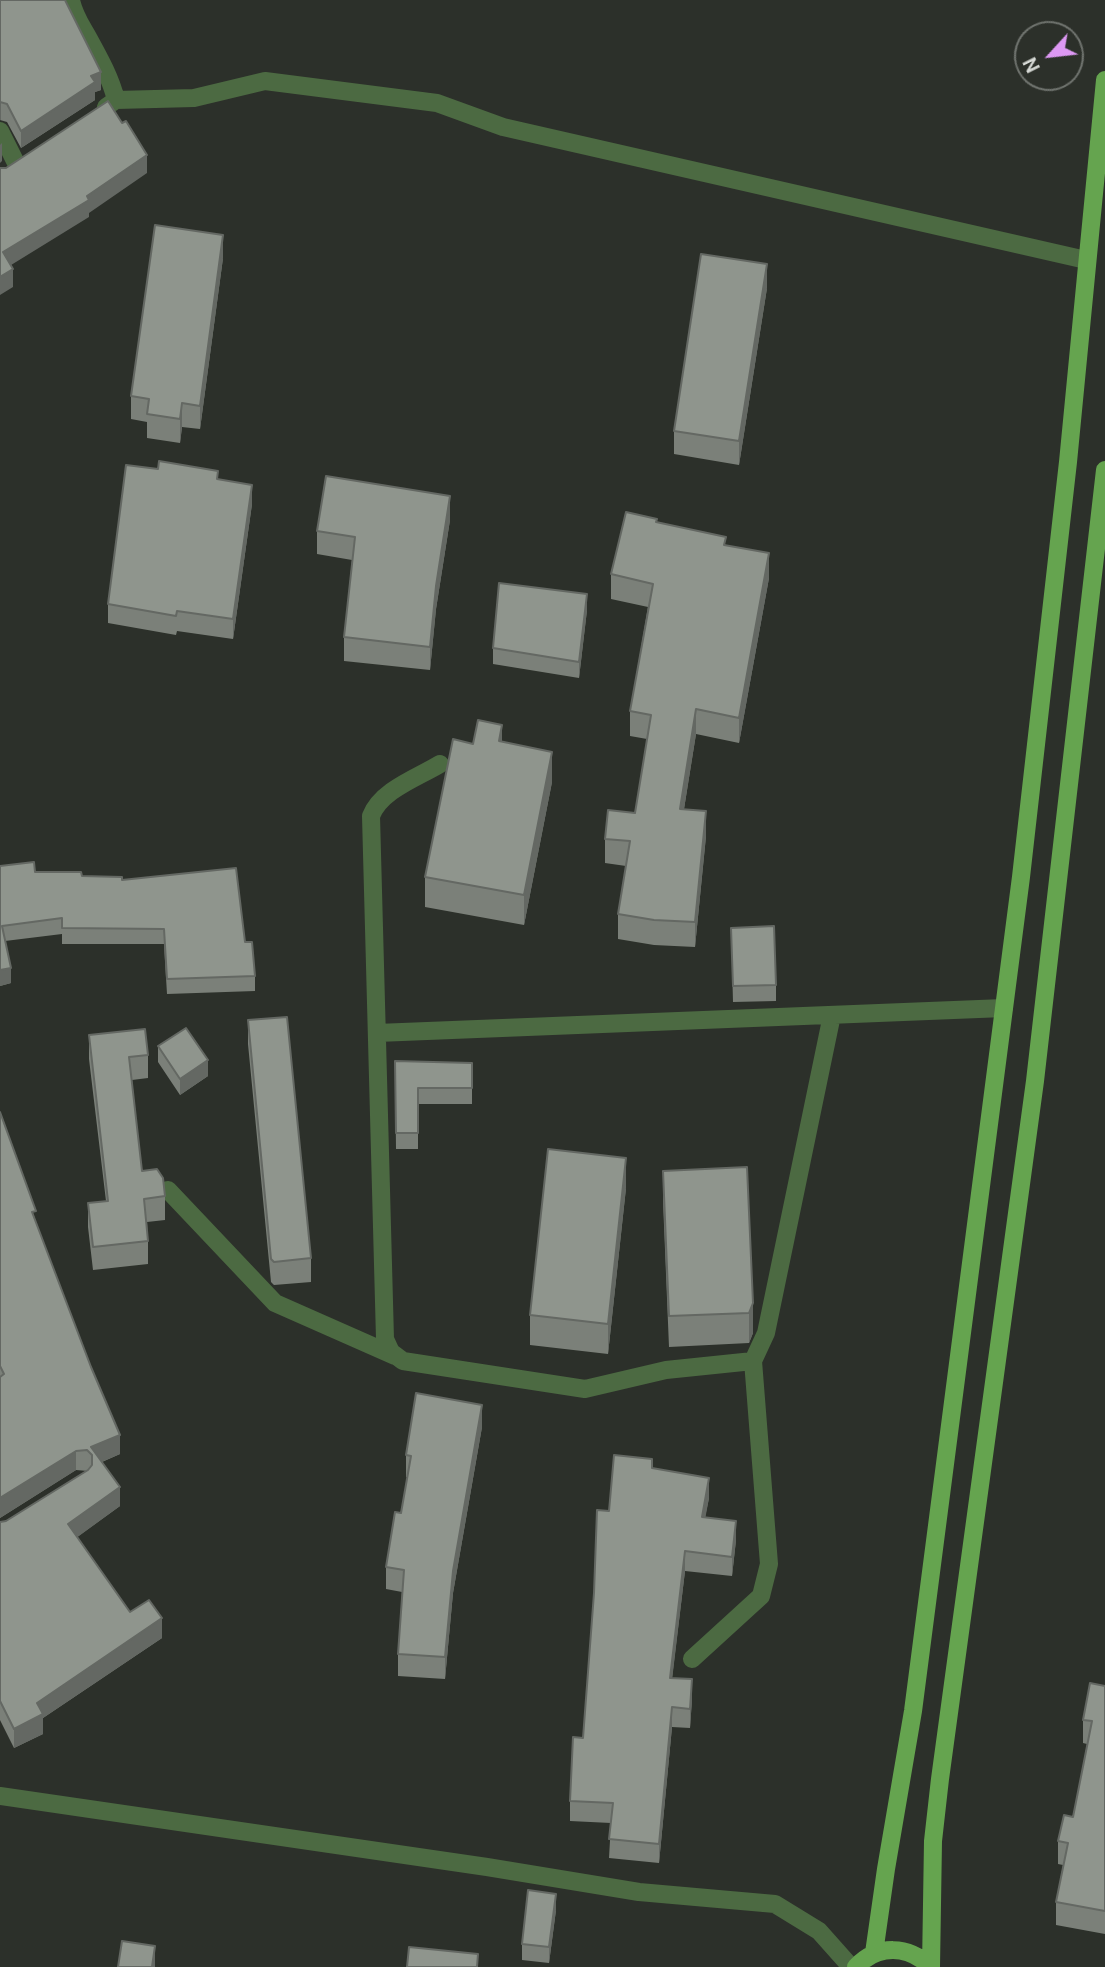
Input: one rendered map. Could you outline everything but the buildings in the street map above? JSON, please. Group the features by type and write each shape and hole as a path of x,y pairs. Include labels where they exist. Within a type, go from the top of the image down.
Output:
{"main road":[{"path":"874,1953 913,1711 1021,877 1068,462 1105,80"},
{"path":"931,1967 933,1841 940,1779 1035,1081 1105,470"},
{"path":"853,1967 874,1953 889,1949 917,1955 931,1967"}],"street":[{"path":"71,0 77,21 88,37 116,100"},
{"path":"94,115 116,100 194,98 265,81 437,103 503,127 1086,260"},
{"path":"0,131 23,161 0,176"},
{"path":"440,764 385,796 375,806 371,816 385,1339 391,1352 403,1361 585,1389 666,1370 753,1361"},
{"path":"377,1033 1004,1009"},
{"path":"692,1659 761,1596 769,1564 753,1361 766,1333 832,1015"},
{"path":"168,1190 275,1303 398,1357"},
{"path":"0,1796 487,1867 639,1892 775,1904 819,1931 853,1967"}]}
